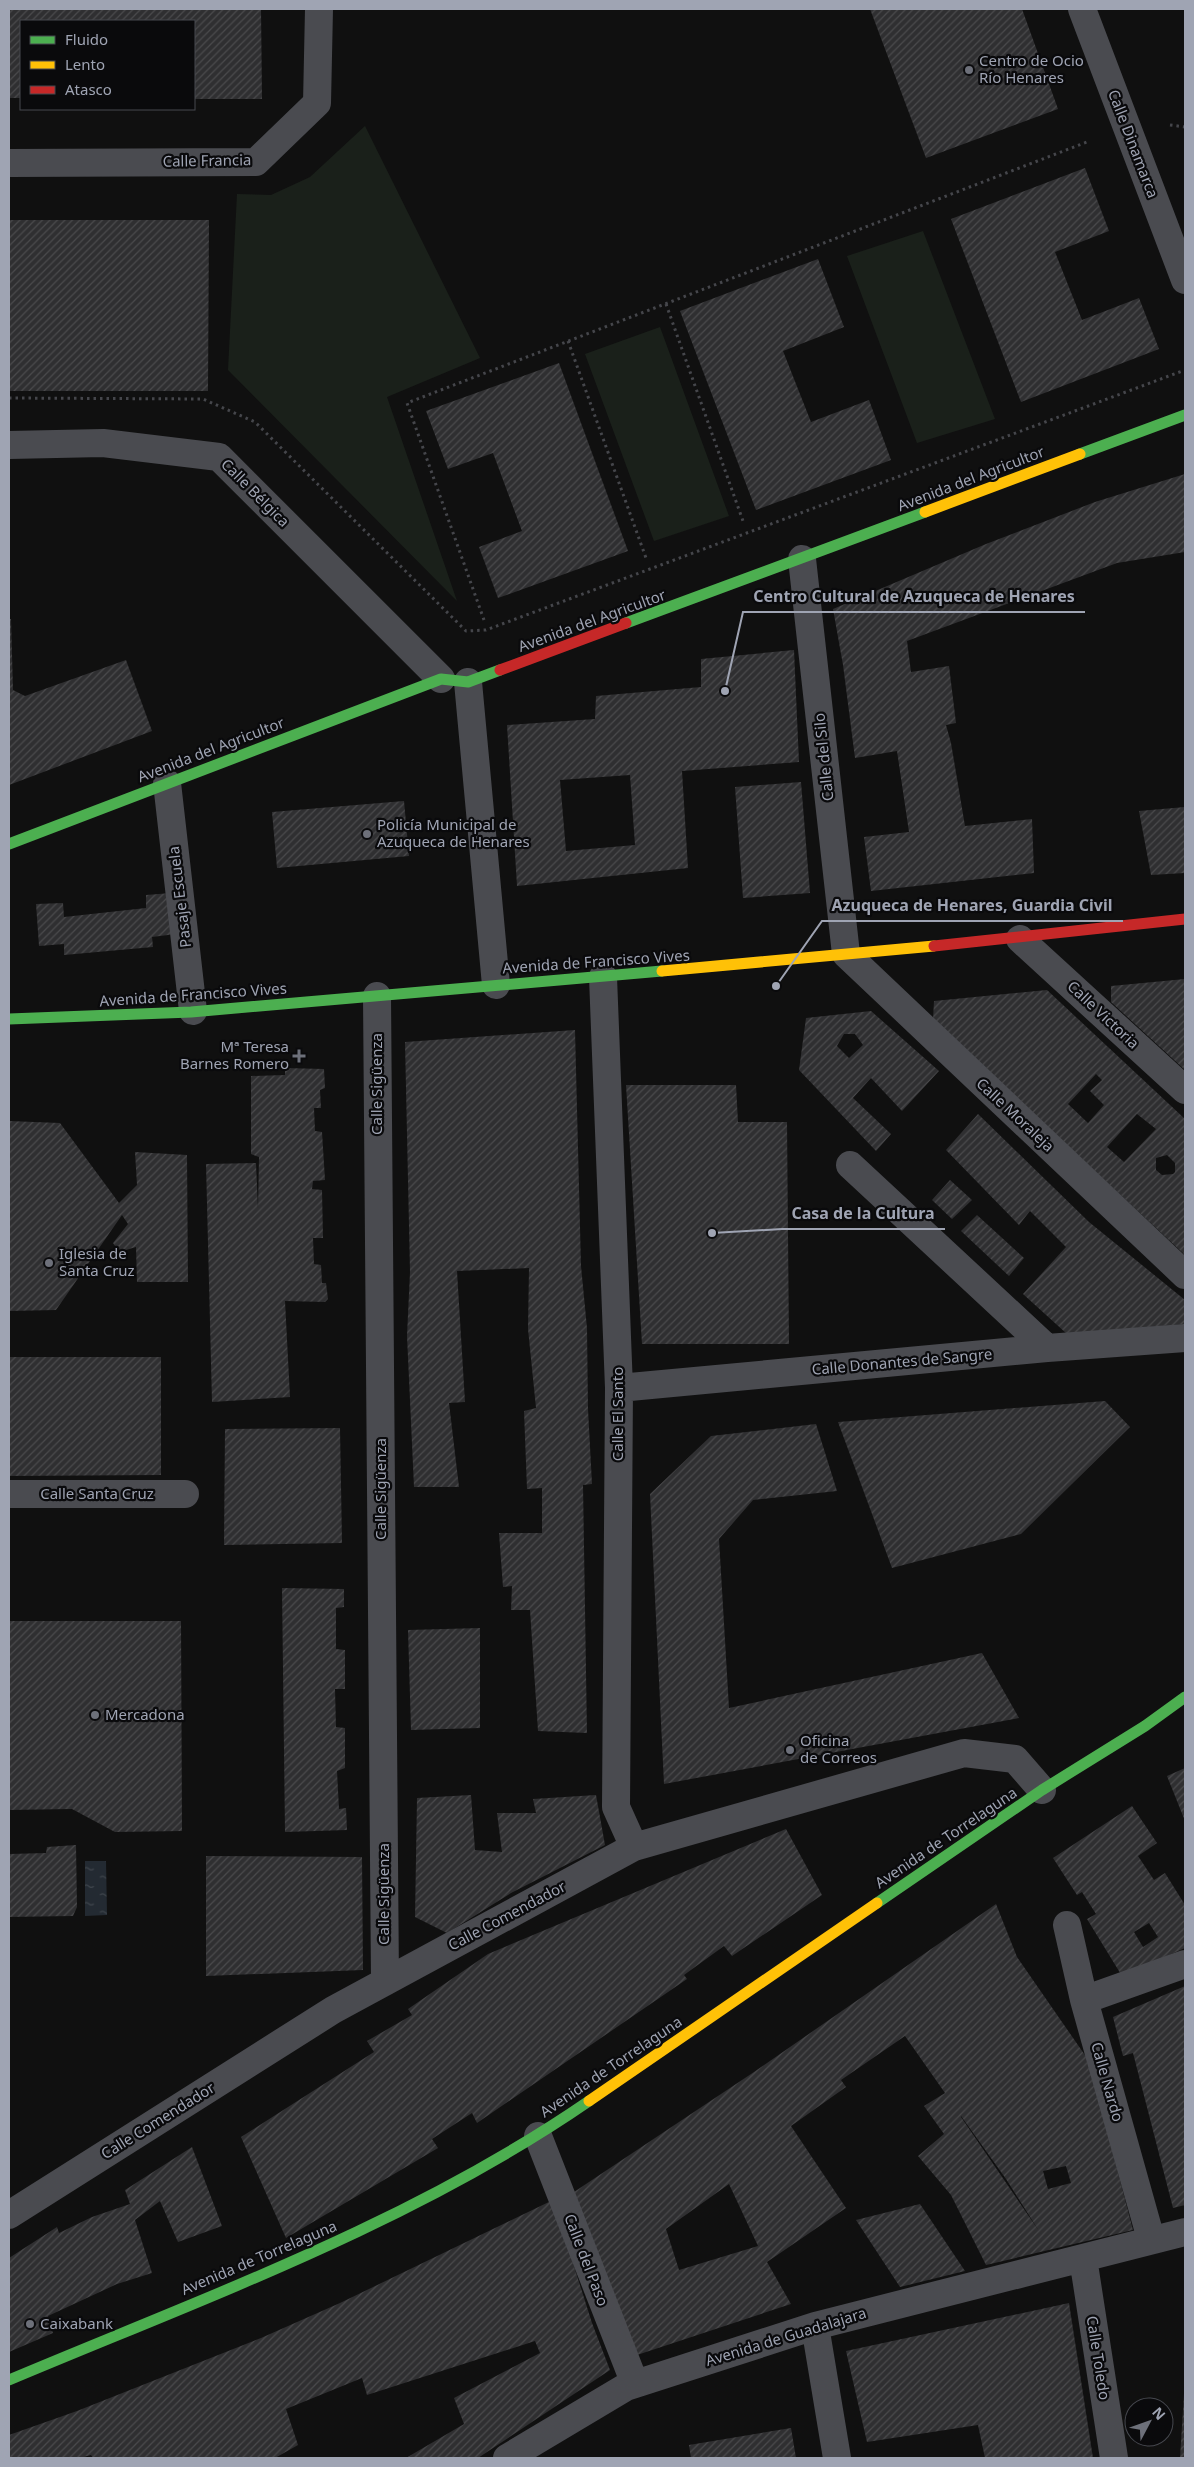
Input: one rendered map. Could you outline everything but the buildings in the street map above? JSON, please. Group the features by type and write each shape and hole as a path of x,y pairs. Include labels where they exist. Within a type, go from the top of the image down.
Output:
{"street":[{"name":"Calle Francia","path":"9,163 256,162 317,103 319,9"},
{"name":"Calle Dinamarca","path":"1082,9 1185,280"},
{"name":"Avenida del Agricultor","path":"9,844 441,679 468,682 1185,415"},
{"name":"Calle Bélgica","path":"9,445 103,443 219,457 441,679"},
{"name":"Calle del Silo","path":"802,559 846,954"},
{"path":"468,682 496,985"},
{"name":"Pasaje Escuela","path":"167,783 193,1011"},
{"name":"Avenida de Francisco Vives","path":"9,1019 70,1019 193,1011 768,963 846,954 1020,939 1185,919"},
{"name":"Calle Victoria","path":"1020,939 1185,1090"},
{"name":"Calle Moraleja","path":"846,954 1185,1275"},
{"name":"Calle El Santo","path":"603,977 619,1388 616,1807 634,1848"},
{"name":"Calle Sigüenza","path":"377,996 385,1982"},
{"path":"850,1164 1047,1348"},
{"name":"Calle Donantes de Sangre","path":"619,1388 1047,1348 1185,1338"},
{"name":"Calle Santa Cruz","path":"9,1494 185,1494"},
{"name":"Avenida de Torrelaguna","path":"9,2380 332,2244 486,2166 538,2136 1042,1790 1145,1726 1185,1696"},
{"name":"Calle Comendador","path":"9,2215 333,2010 634,1848 964,1753 1015,1759 1042,1790"},
{"name":"Calle Nardo","path":"1067,1925 1084,2000 1151,2239"},
{"path":"1084,2000 1185,1964"},
{"name":"Calle del Paso","path":"538,2136 635,2384"},
{"name":"Avenida de Guadalajara","path":"507,2458 626,2386 815,2326 1151,2239 1185,2232"},
{"name":"Calle Toledo","path":"1083,2258 1114,2458"},
{"path":"815,2326 837,2458"}],"path":[{"path":"1170,125 1185,127"},
{"path":"484,620 407,402 1087,142"},
{"path":"666,304 743,521"},
{"path":"568,341 646,558"},
{"path":"9,398 203,399 254,422 466,631 486,630 1185,370"}],"shaded area":[{"path":"365,126 480,358 387,397 457,601 228,370 237,194 271,195 310,177"},
{"path":"923,231 995,419 917,443 847,256"},
{"path":"660,327 729,516 654,541 585,354"}],"water":[{"path":"85,1861 106,1861 107,1915 85,1916"}],"traffic: fast":[{"path":"1080,454 1185,415"},
{"path":"626,623 925,512"},
{"path":"9,844 441,679 468,682 500,670"},
{"path":"9,1019 191,1012 662,971"},
{"path":"877,1903 1042,1790 1145,1726 1185,1697"},
{"path":"9,2380 232,2287 380,2221 521,2145 589,2101"}],"traffic: slow":[{"path":"925,512 1080,454"},
{"path":"662,971 934,946"},
{"path":"589,2101 877,1903"}],"traffic: jam":[{"path":"500,670 626,623"},
{"path":"934,946 1185,919"}],"place":[{"name":"Centro de Ocio Río Henares","path":"969,70"},
{"name":"Centro Cultural de Azuqueca de Henares","path":"725,691"},
{"name":"Policía Municipal de Azuqueca de Henares","path":"367,834"},
{"name":"Azuqueca de Henares, Guardia Civil","path":"776,986"},
{"name":"Mª Teresa Barnes Romero","path":"299,1056"},
{"name":"Casa de la Cultura","path":"712,1233"},
{"name":"Iglesia de Santa Cruz","path":"49,1263"},
{"name":"Mercadona","path":"95,1715"},
{"name":"Oficina de Correos","path":"790,1750"},
{"name":"Caixabank","path":"30,2324"}]}
